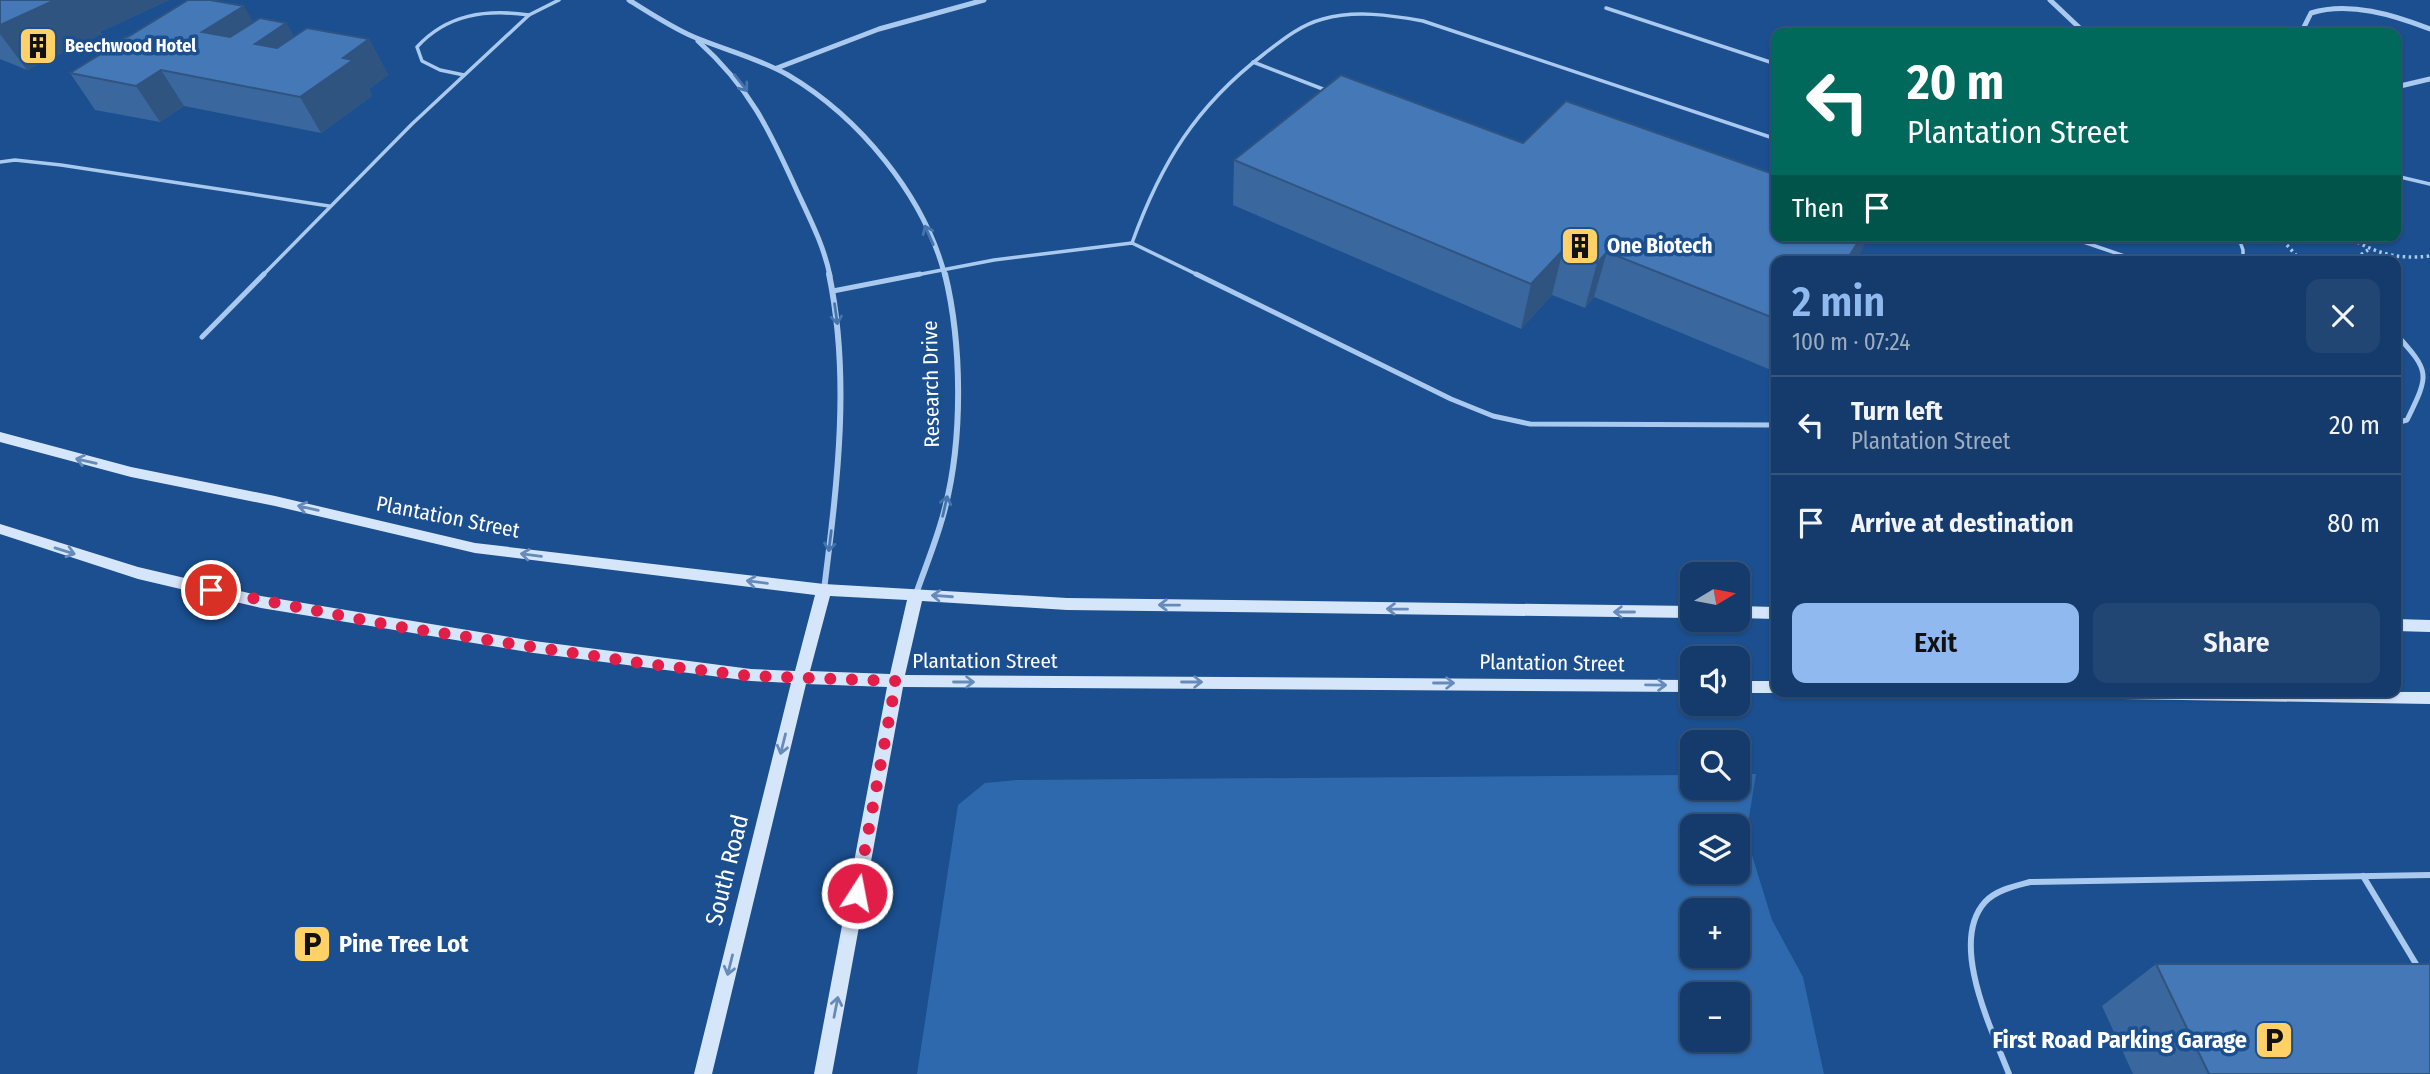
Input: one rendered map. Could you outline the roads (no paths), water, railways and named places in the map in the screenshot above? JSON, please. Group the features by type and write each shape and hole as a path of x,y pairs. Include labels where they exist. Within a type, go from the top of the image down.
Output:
{"main road":[{"name":"Plantation Street","path":"0,437 131,472 275,501 475,548 824,590 1067,604 1680,612"},
{"name":"Plantation Street","path":"0,529 138,573 261,602 394,626 640,663 751,676 896,681 1680,686"},
{"name":"Research Drive","path":"799,678 824,590"},
{"name":"Research Drive","path":"896,681 916,594"},
{"path":"1750,612 1771,613"},
{"path":"2401,625 2430,626"},
{"name":"South Road","path":"703,1074 799,678"},
{"path":"823,1074 896,681"},
{"path":"1750,687 1771,687"},
{"path":"2370,697 2430,698"}],"street":[{"name":"Research Drive","path":"629,0 692,36 777,68 822,100 875,148 914,204 931,236 943,269 955,346 957,430 945,509 916,594"},
{"path":"777,68 879,29 984,0"},
{"path":"2050,0 2080,28"},
{"path":"2304,28 2311,13 2332,6 2382,12 2430,29"},
{"name":"Research Drive","path":"692,36 728,66 761,110 818,237 833,291 840,340 841,378 836,488 824,590"},
{"path":"2401,87 2430,79"}],"lane":[{"path":"202,337 329,206 464,75 529,15 559,0"},
{"path":"1606,8 1771,62"},
{"path":"464,75 440,71 422,61 417,47 435,28 466,17 502,10 529,15"},
{"path":"1132,243 1148,197 1166,162 1188,126 1216,93 1253,62 1309,23 1326,18 1393,15 1458,32 1771,137"},
{"path":"1253,62 1340,96"},
{"path":"0,162 15,160 61,164 329,206"},
{"path":"2401,177 2430,184"},
{"path":"2084,242 2124,256"},
{"path":"833,291 943,269 1132,243 1451,399 1493,416 1530,424 1771,425"},
{"path":"2401,340 2426,367 2427,381 2418,403 2407,420 2401,422"},
{"path":"2009,1074 1976,989 1973,949 1974,919 1984,901 2002,890 2030,882 2430,875"},
{"path":"2363,876 2423,976"}],"place":[{"name":"Beechwood Hotel","path":"38,46"},
{"name":"One Biotech","path":"1580,246"},
{"name":"Pine Tree Lot","path":"312,944"},
{"name":"First Road Parking Garage","path":"2274,1040"}]}
